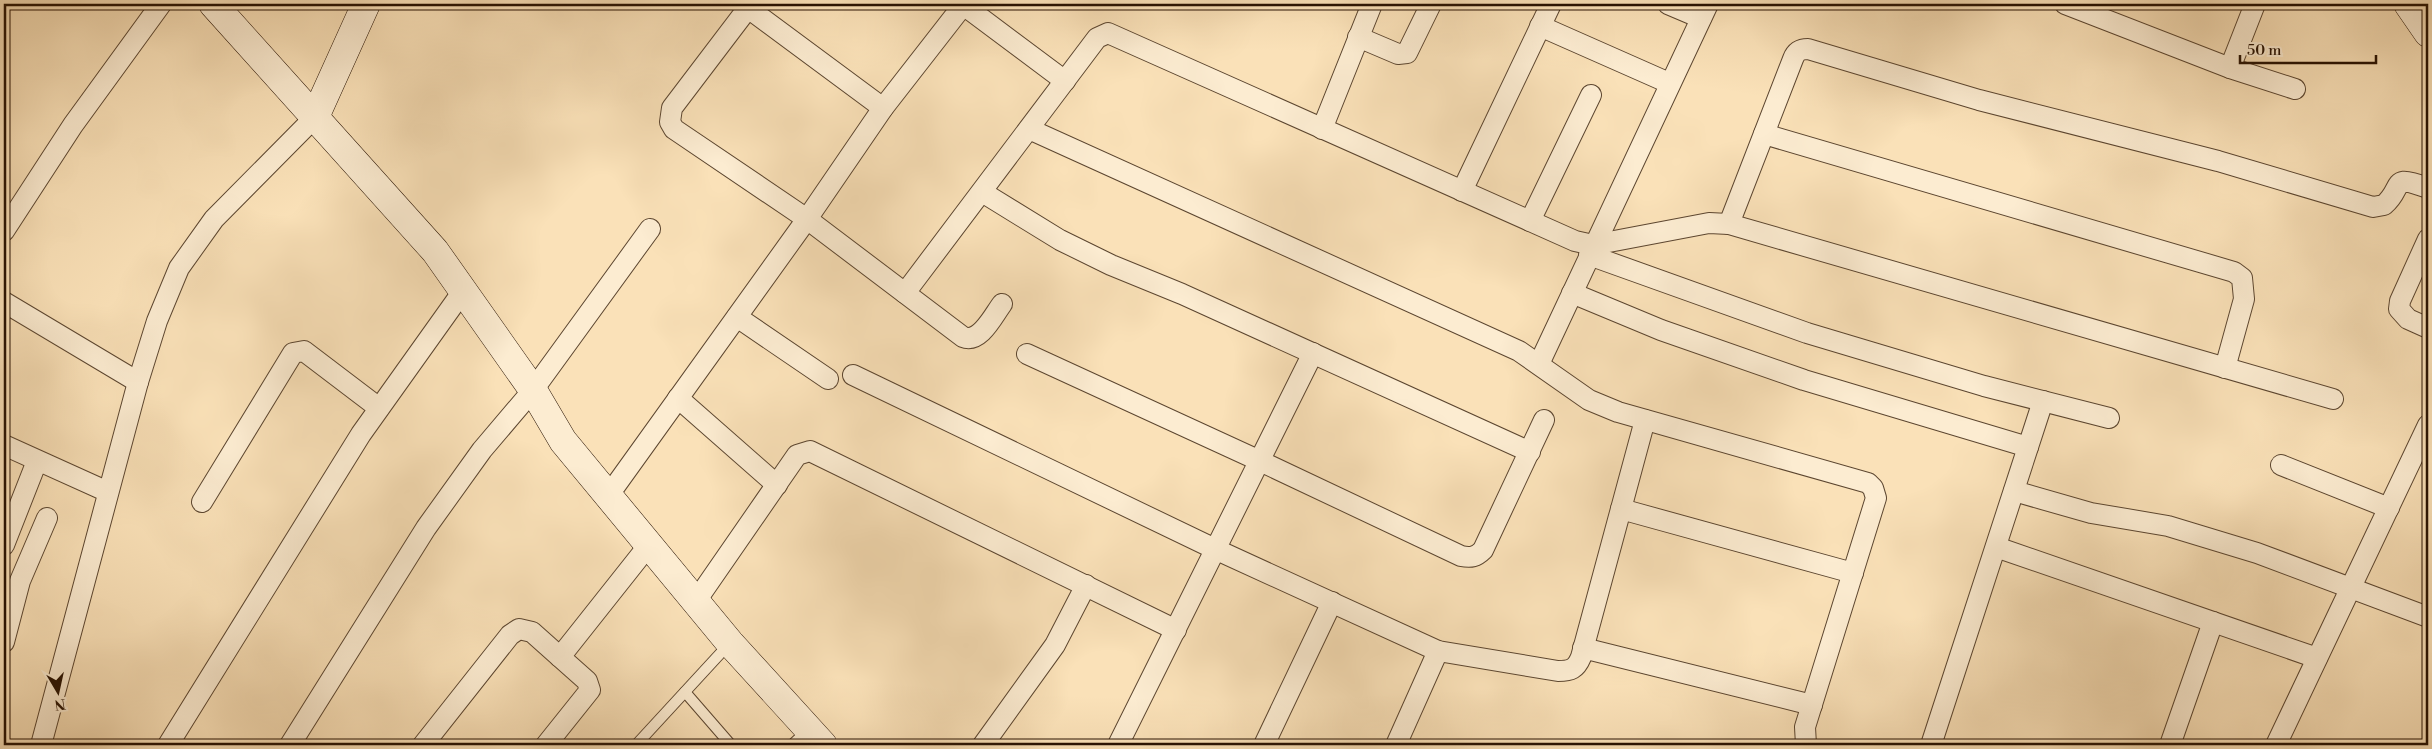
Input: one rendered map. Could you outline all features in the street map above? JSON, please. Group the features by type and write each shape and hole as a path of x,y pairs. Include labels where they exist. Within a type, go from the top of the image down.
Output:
{"street":[{"path":"4,231 73,125 161,4"},
{"path":"213,4 435,251 533,390 564,441 808,740"},
{"path":"41,745 138,382 157,321 179,268 214,219 315,117 366,4"},
{"path":"608,496 807,219 883,108 963,4 1065,81"},
{"path":"1322,129 1372,4"},
{"path":"1358,37 1398,54 1408,53 1431,4"},
{"path":"1462,191 1551,4"},
{"path":"1539,364 1704,11 1668,4"},
{"path":"2065,4 2230,68 2295,89"},
{"path":"2230,68 2255,4"},
{"path":"2408,4 2428,33"},
{"path":"883,108 750,6 672,108 670,122 674,128 807,219 968,340 976,337 1002,304"},
{"path":"1540,26 1669,83"},
{"path":"905,293 1097,38 1108,33 1575,241 1591,250 1807,333 2043,401 2109,418"},
{"path":"1729,224 1795,52 1801,49 1978,100 2218,161 2372,207 2378,207 2388,202 2398,184 2403,181 2428,188"},
{"path":"1530,221 1591,95"},
{"path":"1029,129 1502,343 1539,364 1589,400 1645,420 1868,484 1874,488 1876,498 1805,727 1806,745"},
{"path":"1764,134 2234,272 2242,278 2244,299 2225,368"},
{"path":"982,192 1060,240 1085,252 1530,452"},
{"path":"1591,250 1709,223 1729,224 2333,400"},
{"path":"290,745 426,528 482,450 533,390 650,229"},
{"path":"2428,238 2400,301 2399,309 2408,319 2428,328"},
{"path":"168,745 316,505 379,408 463,291"},
{"path":"1572,292 1661,330 1804,380 2028,446"},
{"path":"4,302 138,382"},
{"path":"737,317 828,379"},
{"path":"202,502 293,353 304,351 379,408"},
{"path":"1118,745 1217,550 1313,353"},
{"path":"1027,354 1462,556 1470,558 1483,550 1544,420"},
{"path":"854,376 1217,550 1438,651 1558,672 1570,671 1578,666 1645,420"},
{"path":"678,398 776,486"},
{"path":"1932,745 2043,401"},
{"path":"2276,745 2428,425"},
{"path":"4,445 108,492"},
{"path":"696,602 798,455 802,452 810,451 1176,630"},
{"path":"4,545 37,461"},
{"path":"2281,465 2389,508"},
{"path":"2014,492 2092,513 2168,526 2257,553 2350,589 2426,610"},
{"path":"1621,509 1853,573"},
{"path":"4,642 28,559 47,518"},
{"path":"560,657 648,546"},
{"path":"1996,547 2317,658"},
{"path":"4,552 28,559"},
{"path":"983,745 1056,645 1086,585"},
{"path":"1264,745 1332,602"},
{"path":"2170,745 2213,622"},
{"path":"423,745 510,636 518,629 532,632 588,681 590,690 546,745"},
{"path":"1583,648 1812,705"},
{"path":"1396,745 1438,651"}],"lane":[{"path":"636,745 730,643"},
{"path":"685,692 731,745"}]}
